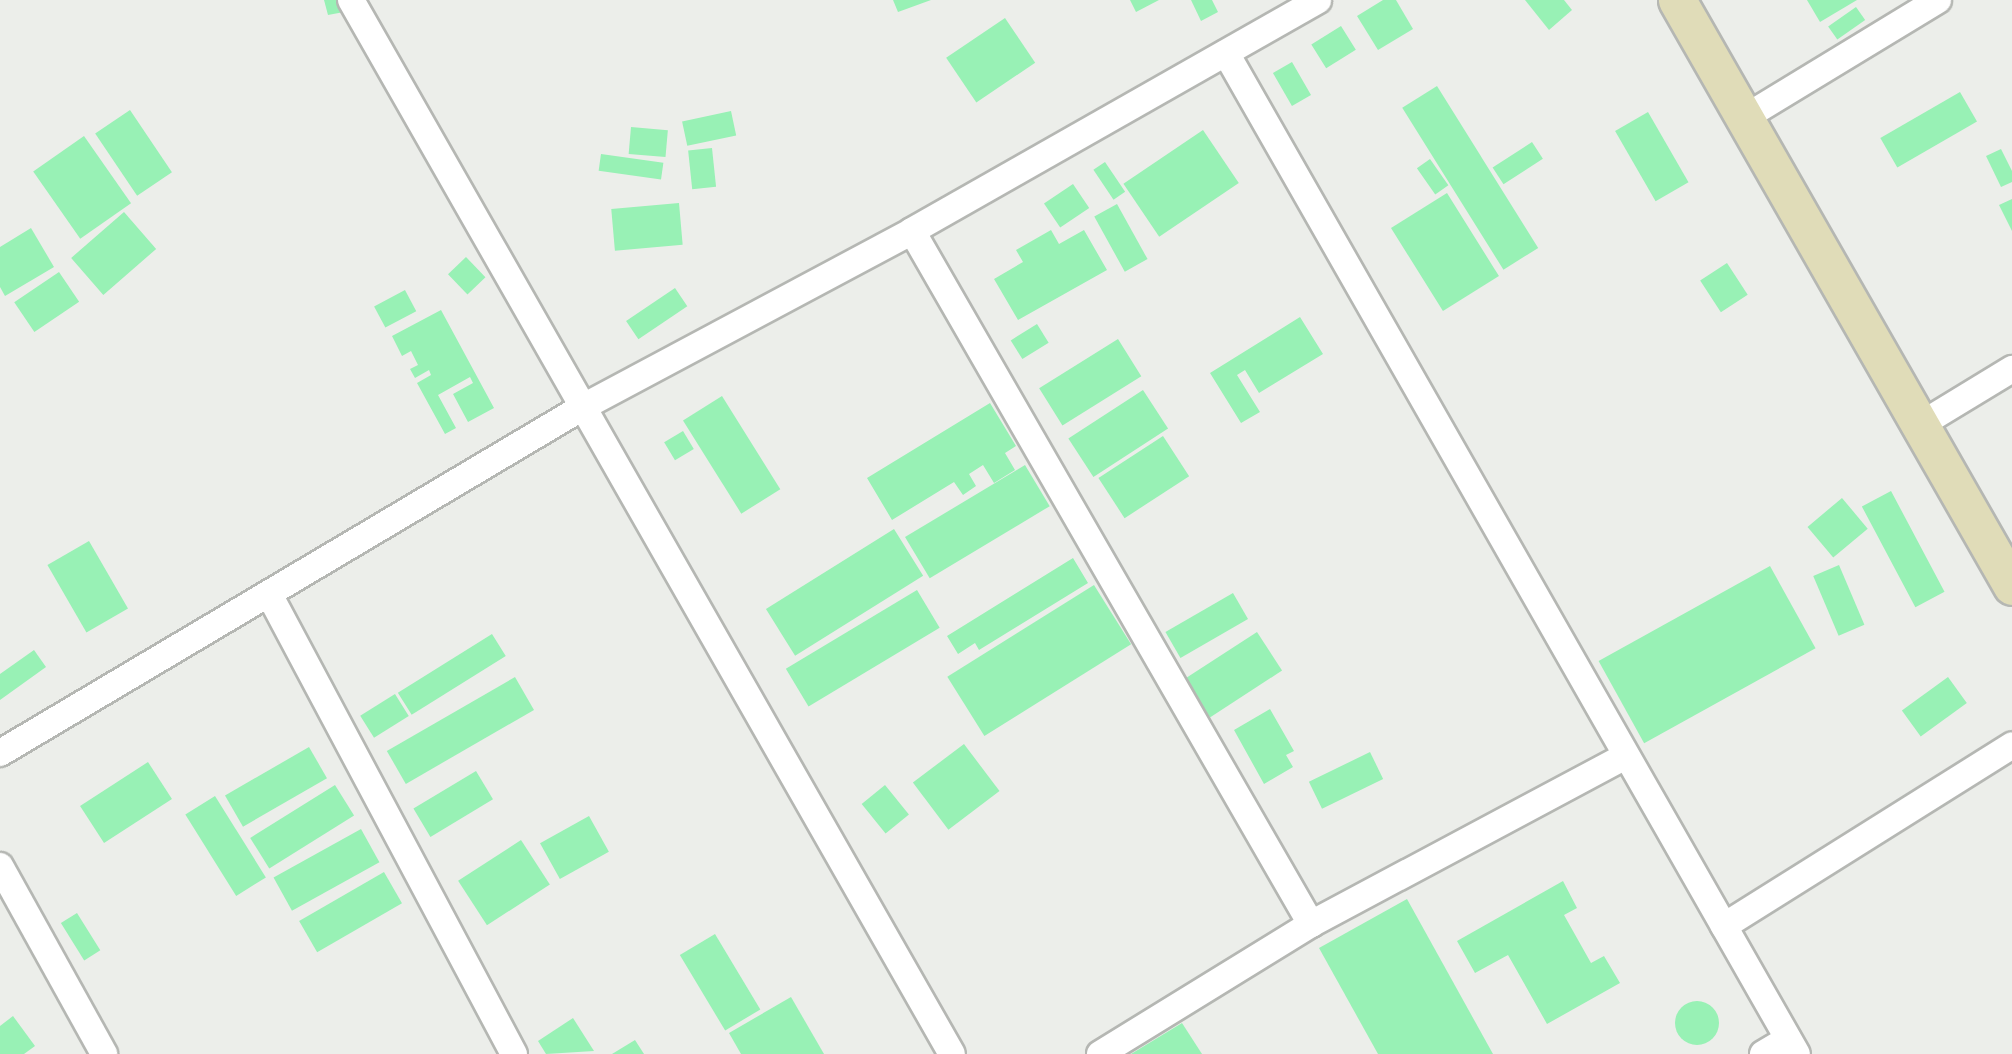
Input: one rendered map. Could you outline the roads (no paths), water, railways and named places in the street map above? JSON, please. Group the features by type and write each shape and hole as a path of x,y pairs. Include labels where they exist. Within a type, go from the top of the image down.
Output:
{"street":[{"path":"351,0 952,1054"},
{"path":"0,753 583,407 912,231 1318,0"},
{"path":"1677,0 2012,586"},
{"path":"1744,118 1938,0"},
{"path":"1226,53 1792,1046 1763,1054"},
{"path":"912,231 1311,924"},
{"path":"1920,425 2012,369"},
{"path":"268,594 514,1054"},
{"path":"1724,926 2012,745"},
{"path":"1100,1054 1311,924 1626,756"},
{"path":"0,866 104,1054"}]}
